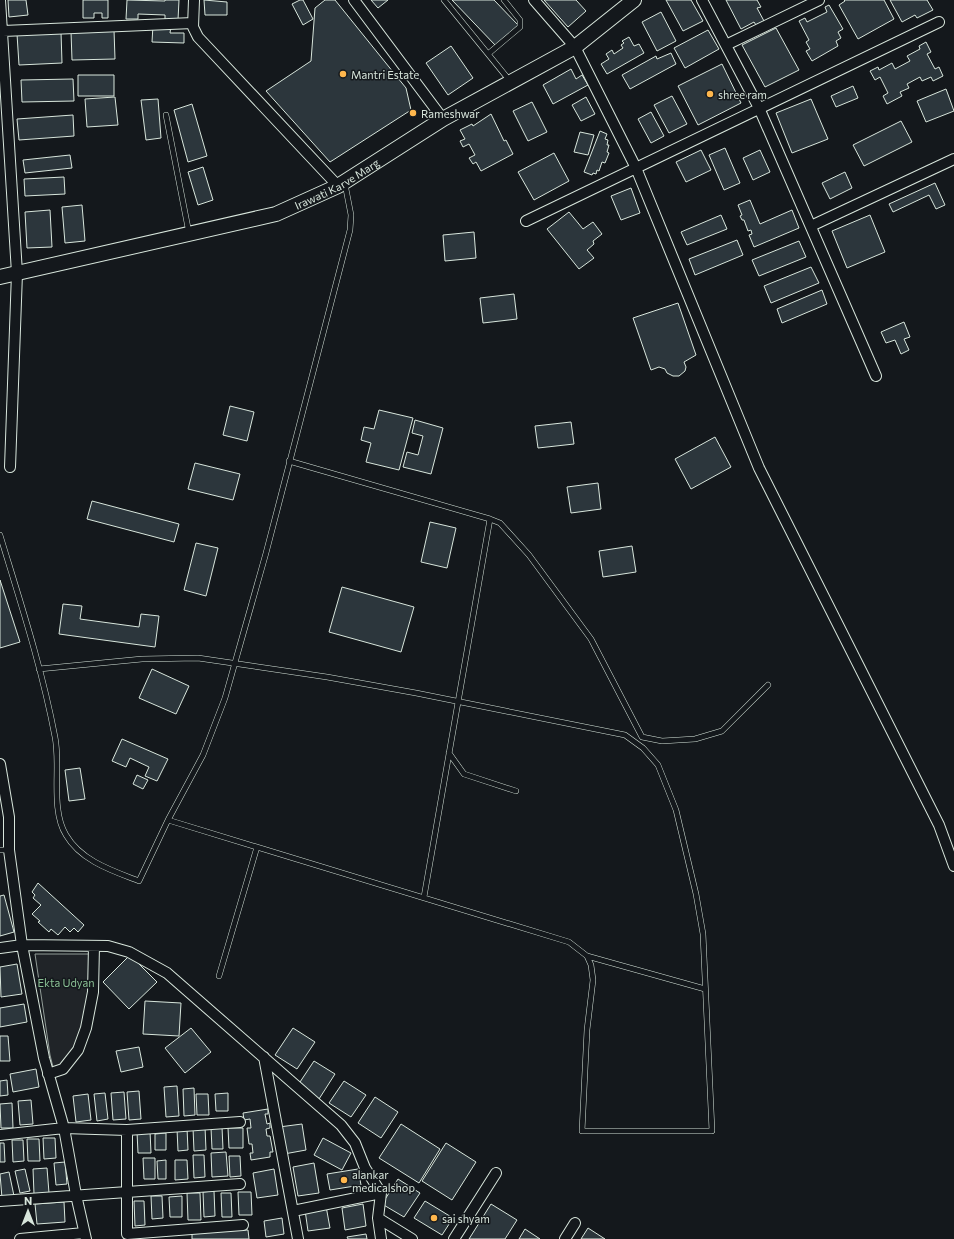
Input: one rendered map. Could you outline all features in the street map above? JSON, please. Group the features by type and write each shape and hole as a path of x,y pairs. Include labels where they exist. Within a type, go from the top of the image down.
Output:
{"main road":[{"name":"Irawati Karve Marg","path":"0,277 276,214 341,184 443,119 575,47 634,0"}],"street":[{"path":"0,0 2,71 16,273 10,467"},
{"path":"194,0 193,22 198,37 208,50 341,184"},
{"path":"354,0 443,119"},
{"path":"534,0 575,47 636,168 759,468 939,825 954,866"},
{"path":"702,0 759,108 876,376"},
{"path":"726,45 819,0"},
{"path":"2,31 193,22"},
{"path":"526,221 939,22"},
{"path":"811,226 954,159"},
{"path":"0,764 9,817 5,850 22,945 48,1074 64,1128 85,1236 20,1239"},
{"path":"0,948 22,945 108,946 129,952 167,973 341,1125 355,1143 365,1168 381,1192 378,1218 381,1239"},
{"path":"48,1074 63,1069 78,1050 86,1028 93,992 94,946"},
{"path":"264,1057 298,1239"},
{"path":"0,1135 64,1128 127,1130 240,1122"},
{"path":"127,1130 127,1234 244,1225"},
{"path":"454,1239 496,1173"},
{"path":"0,1201 240,1184"},
{"path":"293,1211 381,1192"},
{"path":"378,1218 412,1239"},
{"path":"565,1239 575,1223"}],"lane":[{"path":"444,0 511,82"},
{"path":"488,54 520,27 520,20 504,0"},
{"path":"166,115 190,234"},
{"path":"0,535 39,669 55,738 59,816 66,835 78,850 105,868 139,881 168,820 203,755 225,698 266,553 350,230 351,215 341,184"},
{"path":"289,461 500,523 529,555 592,639 642,737 662,741 695,740 722,731 768,685"},
{"path":"424,897 457,701 490,519"},
{"path":"39,669 173,657 198,658 327,677 457,701 625,735 643,748 658,765 676,810 689,859 702,934 712,1131 582,1131 587,1030 593,980 591,965 587,956"},
{"path":"449,753 464,774 516,791"},
{"path":"168,820 569,942 587,956 705,989"},
{"path":"219,976 257,847"}],"green space":[{"name":"Ekta Udyan","path":"35,954 95,954 84,1034 55,1075 50,1055"}],"building":[{"path":"8,0 26,0 28,15 9,17"},
{"path":"83,0 108,0 108,18 102,18 102,13 94,13 94,18 83,18"},
{"path":"127,0 179,0 178,20 165,20 165,15 138,14 138,19 126,19"},
{"path":"204,0 227,2 227,15 205,15"},
{"path":"303,0 313,19 303,25 292,4"},
{"name":"Mantri Estate","path":"325,0 335,0 406,88 411,110 330,162 266,91 311,61 315,8"},
{"path":"371,0 388,0 378,8"},
{"path":"452,0 494,0 518,25 496,46"},
{"path":"544,0 576,0 586,11 568,27"},
{"path":"666,0 691,0 703,21 683,31"},
{"path":"726,0 757,0 761,7 757,8 764,21 756,25 754,22 741,29"},
{"path":"844,0 884,0 894,19 858,39 839,5 845,1"},
{"path":"890,0 927,0 933,10 917,18 915,15 902,22"},
{"path":"829,5 843,29 838,32 841,38 836,41 838,46 812,61 806,51 810,49 806,42 809,40 799,21 805,18 807,22 827,12 825,7"},
{"path":"661,12 676,41 657,51 642,22"},
{"path":"153,25 171,26 170,33 184,33 184,43 152,42"},
{"path":"776,28 799,70 765,87 742,45"},
{"path":"114,30 115,59 72,60 71,32"},
{"path":"708,30 719,49 685,68 674,48"},
{"path":"61,32 62,63 19,65 17,34"},
{"path":"629,37 634,46 639,44 644,53 607,74 601,64 609,59 606,54 612,50 614,54 623,48 621,45 624,43 622,41"},
{"path":"926,42 931,52 927,54 935,69 939,67 943,76 933,81 931,77 922,81 920,77 907,84 909,88 900,92 902,96 887,104 883,96 888,93 880,77 875,80 870,71 878,67 879,70 892,63 895,69 910,61 907,56 920,49 919,46"},
{"path":"451,46 473,78 448,95 426,63"},
{"path":"671,53 676,64 630,89 622,75 656,56 657,59"},
{"name":"shree ram","path":"722,64 741,103 698,125 678,86"},
{"path":"571,69 576,79 582,75 588,85 553,104 543,85"},
{"path":"78,75 114,75 114,96 78,96"},
{"path":"73,79 74,101 22,102 21,80"},
{"path":"853,86 858,98 836,107 831,96"},
{"path":"946,89 954,111 926,122 917,101"},
{"path":"672,96 687,124 669,133 654,105"},
{"path":"115,97 118,125 87,127 85,99"},
{"path":"586,97 595,114 581,121 572,105"},
{"path":"158,99 161,138 146,140 141,100"},
{"path":"811,99 828,139 792,153 776,113"},
{"path":"532,102 547,132 528,141 513,111"},
{"path":"192,104 207,156 188,162 174,110"},
{"path":"651,112 664,136 651,143 638,119"},
{"path":"491,114 504,141 506,140 513,154 481,171 476,162 473,164 469,158 475,155 469,144 463,147 460,141 465,139 460,130 472,124 473,126"},
{"path":"73,115 74,136 19,140 17,119"},
{"path":"901,121 912,142 864,166 853,145"},
{"path":"600,131 607,134 605,139 608,140 607,145 609,145 607,152 609,153 605,163 602,162 599,171 597,170 596,174 593,173 592,175 584,172"},
{"path":"580,132 594,135 588,155 574,152"},
{"path":"725,148 740,183 724,190 709,155"},
{"path":"701,150 711,170 686,182 676,162"},
{"path":"760,150 770,172 753,180 743,158"},
{"path":"554,153 569,181 534,200 518,172"},
{"path":"70,155 72,168 25,173 23,160"},
{"path":"203,167 213,200 198,205 188,172"},
{"path":"845,172 852,188 830,199 822,183"},
{"path":"64,177 65,194 25,196 24,179"},
{"path":"935,183 945,205 936,209 929,195 893,212 889,204"},
{"path":"631,188 640,213 621,220 611,196"},
{"path":"750,200 760,224 792,210 799,228 754,247 749,235 752,234 751,230 748,231 744,220 742,220 740,216 742,215 738,205"},
{"path":"82,205 85,241 65,243 62,207"},
{"path":"50,210 52,247 27,248 25,212"},
{"path":"569,212 583,229 593,222 602,234 593,241 594,244 587,250 594,258 579,269 547,229"},
{"path":"721,215 727,229 687,245 681,232"},
{"path":"870,215 885,252 847,268 832,231"},
{"path":"474,232 476,258 445,261 443,235"},
{"path":"737,240 743,255 695,275 689,259"},
{"path":"799,241 806,257 759,276 752,260"},
{"path":"811,267 819,283 771,303 764,286"},
{"path":"822,290 827,304 782,323 777,309"},
{"path":"514,294 517,319 483,323 480,298"},
{"path":"678,303 696,355 684,362 686,367 685,371 679,376 673,376 667,373 665,369 659,367 651,370 633,318"},
{"path":"904,322 910,337 904,339 909,350 901,354 895,340 886,343 881,332"},
{"path":"230,406 254,412 247,441 223,435"},
{"path":"379,410 413,418 399,470 366,462 371,443 361,440 364,427 374,429"},
{"path":"415,420 443,428 431,474 403,467 407,452 418,455 423,436 412,433"},
{"path":"571,422 574,444 538,448 535,426"},
{"path":"715,437 731,467 691,489 675,459"},
{"path":"195,463 240,474 233,500 188,489"},
{"path":"598,483 601,509 571,513 567,487"},
{"path":"92,501 179,524 174,542 87,519"},
{"path":"430,522 456,528 447,568 421,562"},
{"path":"196,543 218,548 206,596 184,590"},
{"path":"632,546 636,572 603,577 599,551"},
{"path":"0,580 20,642 0,648"},
{"path":"342,587 414,607 401,652 329,632"},
{"path":"63,604 82,606 80,619 139,627 141,614 159,616 155,647 59,634"},
{"path":"152,669 189,686 176,714 139,698"},
{"path":"122,739 168,759 157,781 145,776 149,767 130,758 126,767 112,761"},
{"path":"80,768 85,799 69,801 65,770"},
{"path":"137,775 148,780 143,789 133,784"},
{"path":"38,883 84,925 78,932 74,928 70,932 65,927 58,935 51,929 49,932 38,922 40,921 32,914 41,905 33,898 35,895 32,892"},
{"path":"4,895 14,932 0,936 0,896"},
{"path":"130,955 157,982 129,1009 103,982"},
{"path":"17,964 22,994 1,997 0,967"},
{"path":"145,1001 181,1003 179,1036 143,1034"},
{"path":"24,1004 27,1022 0,1027 0,1008"},
{"path":"191,1028 211,1052 185,1073 165,1048"},
{"path":"293,1028 315,1042 297,1069 275,1055"},
{"path":"0,1036 8,1036 10,1061 0,1061"},
{"path":"139,1047 143,1067 121,1072 116,1051"},
{"path":"314,1061 335,1074 319,1099 298,1085"},
{"path":"36,1069 39,1087 13,1092 10,1074"},
{"path":"7,1080 8,1095 0,1096 0,1081"},
{"path":"344,1081 366,1095 351,1117 329,1103"},
{"path":"177,1086 179,1116 166,1117 164,1087"},
{"path":"194,1088 195,1115 184,1116 183,1089"},
{"path":"139,1091 141,1119 129,1120 127,1092"},
{"path":"124,1092 126,1119 113,1120 111,1093"},
{"path":"105,1093 108,1119 97,1121 94,1094"},
{"path":"228,1093 228,1111 216,1111 215,1094"},
{"path":"88,1094 91,1120 76,1122 73,1096"},
{"path":"196,1094 208,1094 209,1115 197,1115"},
{"path":"375,1097 398,1112 381,1138 358,1123"},
{"path":"31,1100 33,1124 20,1125 18,1101"},
{"path":"12,1103 13,1128 1,1128 0,1104"},
{"path":"268,1109 268,1114 265,1114 267,1124 270,1123 270,1128 266,1129 267,1136 270,1136 273,1152 270,1152 270,1157 251,1160 250,1153 253,1153 252,1144 249,1144 247,1128 251,1128 250,1119 244,1120 243,1113"},
{"path":"302,1124 306,1150 284,1154 279,1127"},
{"path":"401,1124 440,1149 419,1183 379,1158"},
{"path":"205,1127 206,1150 194,1151 193,1128"},
{"path":"222,1127 223,1149 212,1149 211,1128"},
{"path":"187,1128 188,1150 178,1151 177,1129"},
{"path":"228,1128 243,1128 243,1148 229,1148"},
{"path":"150,1131 151,1153 138,1153 137,1132"},
{"path":"166,1133 166,1150 155,1150 155,1134"},
{"path":"43,1138 55,1138 56,1158 44,1159"},
{"path":"323,1138 351,1153 342,1170 314,1155"},
{"path":"27,1139 39,1139 40,1161 28,1161"},
{"path":"12,1140 23,1140 24,1161 13,1162"},
{"path":"0,1143 4,1143 5,1162 0,1162"},
{"path":"446,1143 476,1162 452,1200 422,1181"},
{"path":"226,1152 228,1176 212,1177 211,1153"},
{"path":"193,1155 204,1155 205,1177 194,1178"},
{"path":"229,1156 240,1156 241,1176 230,1177"},
{"path":"143,1158 155,1158 155,1179 144,1179"},
{"path":"166,1160 166,1179 158,1179 157,1161"},
{"path":"175,1160 187,1160 188,1179 175,1180"},
{"path":"65,1162 67,1184 56,1185 54,1163"},
{"path":"314,1163 319,1193 298,1196 293,1167"},
{"path":"47,1168 49,1193 34,1194 33,1169"},
{"path":"25,1169 30,1191 20,1193 15,1171"},
{"path":"274,1169 278,1195 257,1198 253,1173"},
{"name":"alankar medicalshop","path":"358,1169 361,1185 330,1190 327,1174"},
{"path":"9,1172 14,1196 2,1198 0,1174"},
{"path":"398,1179 420,1193 404,1217 382,1204"},
{"path":"214,1191 215,1216 204,1217 203,1192"},
{"path":"238,1192 251,1192 252,1215 239,1215"},
{"path":"187,1193 200,1193 201,1220 188,1220"},
{"path":"221,1193 231,1193 232,1217 222,1217"},
{"path":"151,1196 162,1196 163,1218 152,1219"},
{"path":"182,1196 182,1217 170,1217 169,1197"},
{"path":"134,1201 144,1201 145,1225 135,1226"},
{"name":"sai shyam","path":"425,1201 453,1218 442,1235 414,1218"},
{"path":"64,1202 65,1222 37,1224 35,1204"},
{"path":"363,1204 366,1226 345,1230 342,1208"},
{"path":"491,1204 517,1220 505,1239 469,1239"},
{"path":"326,1206 330,1228 308,1231 305,1210"},
{"path":"282,1218 284,1234 266,1237 264,1221"},
{"path":"588,1228 605,1239 581,1239"},
{"path":"525,1229 540,1239 519,1239"},
{"path":"248,1230 249,1239 192,1239 192,1232"},
{"path":"366,1234 367,1239 348,1239 347,1237"}],"place":[{"name":"Mantri Estate","path":"343,74"},
{"name":"shree ram","path":"710,94"},
{"name":"Rameshwar","path":"413,113"},
{"name":"alankar medicalshop","path":"344,1180"},
{"name":"sai shyam","path":"434,1218"}]}
